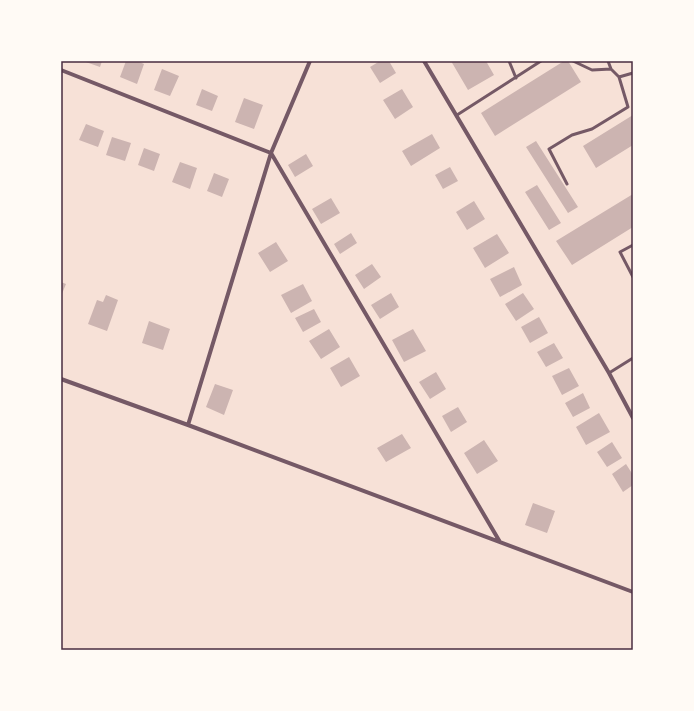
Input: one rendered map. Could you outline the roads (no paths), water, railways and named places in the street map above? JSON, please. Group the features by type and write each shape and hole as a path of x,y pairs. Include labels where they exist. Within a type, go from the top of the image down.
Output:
{"street":[{"path":"188,425 271,153 310,61"},
{"path":"424,61 609,373 633,418"},
{"path":"61,70 271,153 500,542"},
{"path":"61,379 188,425 633,592"}],"lane":[{"path":"509,61 516,78"},
{"path":"457,115 541,61"},
{"path":"573,61 592,70 611,69"},
{"path":"566,184 549,149 572,135 592,129 628,108 619,77 611,69 608,61"},
{"path":"619,77 633,73"},
{"path":"633,245 620,252 633,277"},
{"path":"609,373 633,358"}]}
